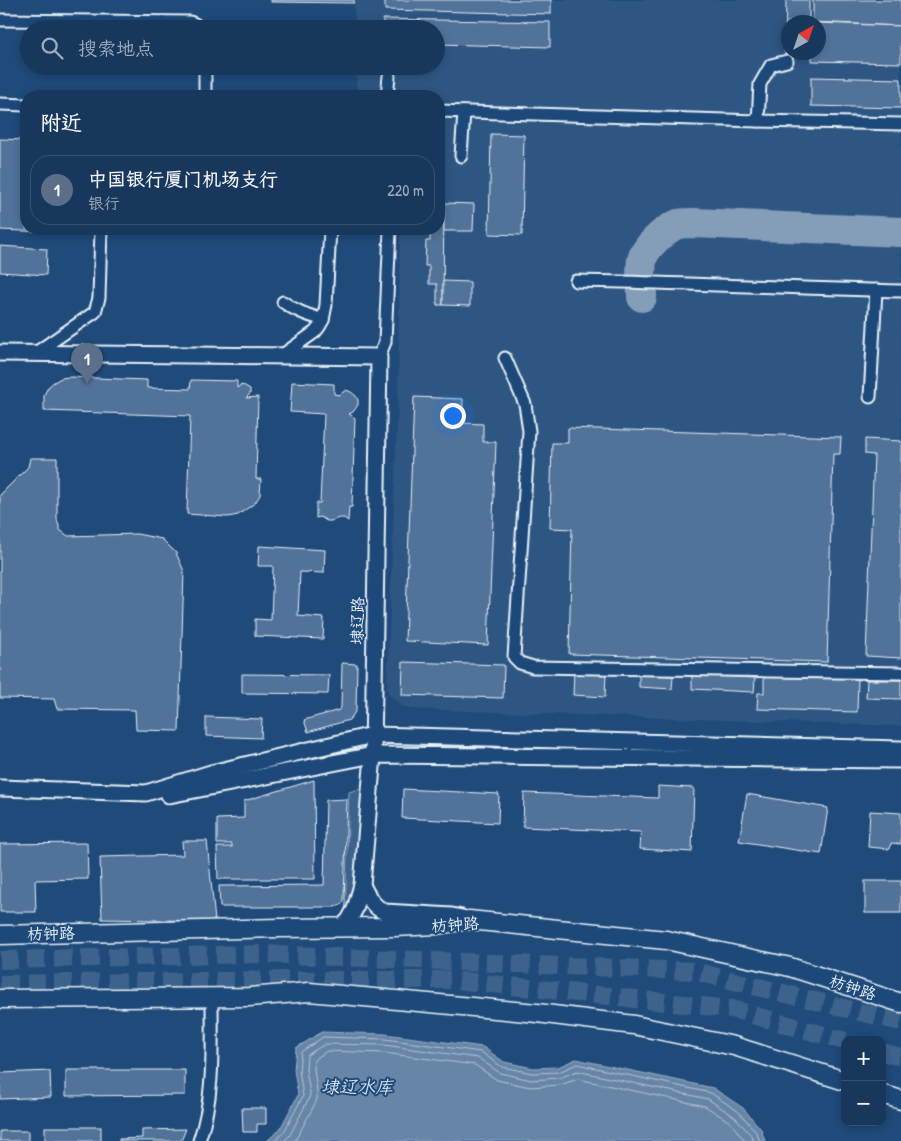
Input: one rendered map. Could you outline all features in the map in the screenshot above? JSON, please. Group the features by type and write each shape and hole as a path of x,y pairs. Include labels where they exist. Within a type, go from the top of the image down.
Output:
{"highway":[{"name":"枋钟路","path":"0,934 279,928 394,928 437,925 469,920 666,940 790,967 901,1003"},
{"path":"0,999 249,997 309,992 537,1013 634,1025 734,1046 841,1080"},
{"path":"886,1095 901,1100"}],"main road":[{"path":"0,353 379,357"},
{"name":"埭辽路","path":"341,928 349,920 355,909 362,885 373,755 379,357"},
{"path":"0,788 146,793 211,773 373,735 901,749"},
{"path":"0,797 147,799 373,755 901,760"},
{"path":"362,885 376,907 385,912 452,916 469,920"}],"street":[{"path":"0,20 20,20"},
{"path":"758,121 760,84 771,66 787,61"},
{"path":"205,75 205,90"},
{"path":"387,90 388,76"},
{"path":"0,104 20,105"},
{"path":"445,111 901,124"},
{"path":"461,156 464,112"},
{"path":"34,354 95,312 99,298 101,235"},
{"path":"281,356 315,332 323,320 326,306 330,235"},
{"path":"379,357 385,342 390,235"},
{"path":"576,281 648,282 767,288 901,290"},
{"path":"870,397 876,290"},
{"path":"282,302 301,313 323,320"},
{"path":"505,358 525,404 529,431 514,657 520,663 533,667 901,673"},
{"path":"199,1141 205,1120 212,1069 212,997"}],"shaded area":[{"path":"271,0 901,0 901,726 410,709 402,706 389,695 387,688 398,398 400,235 445,235 445,90 357,90 356,75 445,75 445,20 355,20 354,3 271,2"},
{"path":"360,789 362,796 357,889 345,914 349,792"}],"water":[{"name":"埭辽水库","path":"322,1032 385,1034 483,1047 504,1062 533,1068 558,1067 576,1059 713,1088 743,1108 761,1129 765,1141 267,1141 280,1129 298,1095 294,1070 296,1048"}],"building":[{"path":"271,0 354,0 354,3 271,2"},
{"path":"385,0 551,0 551,14 385,10"},
{"path":"786,0 809,0 809,15 786,15"},
{"path":"813,0 901,0 901,26 826,23 826,15 813,15"},
{"path":"383,19 439,20 383,20"},
{"path":"445,20 550,22 550,47 445,44"},
{"path":"826,23 901,26 901,63 812,61 826,60"},
{"path":"811,77 901,79 901,108 811,106"},
{"path":"491,134 524,135 522,235 489,234"},
{"path":"0,139 20,140 20,231 0,230"},
{"path":"445,203 474,204 473,231 445,231"},
{"path":"430,235 444,235 443,305 437,305 437,284 429,284 429,266 425,266 426,241 430,241"},
{"path":"0,246 47,249 46,275 0,272"},
{"path":"443,281 470,282 470,306 443,305"},
{"path":"61,378 147,380 147,388 190,389 191,380 237,381 237,388 241,385 250,389 250,394 246,398 258,397 256,479 261,479 260,495 255,503 238,515 228,517 187,514 190,416 44,411 44,395 48,387"},
{"path":"292,382 334,384 334,394 339,395 346,390 356,396 358,400 358,405 349,414 355,418 352,507 349,507 348,521 344,518 327,521 320,517 316,518 316,503 320,503 324,414 290,412"},
{"path":"414,397 463,399 462,423 483,424 483,442 496,442 488,645 405,641"},
{"path":"568,428 841,437 840,454 833,454 827,662 569,654 572,529 550,528 552,443 568,443"},
{"path":"865,439 901,441 901,658 866,656 874,455 865,454"},
{"path":"30,458 57,458 57,519 60,530 68,536 137,534 162,539 176,553 184,571 179,731 136,730 135,710 57,709 54,699 0,698 0,495 28,467"},
{"path":"259,546 325,550 324,573 300,572 298,616 324,618 323,639 255,636 255,619 271,620 273,566 258,566"},
{"path":"403,662 504,665 503,698 402,695"},
{"path":"342,663 357,664 356,710 349,720 308,732 304,720 339,710 341,707"},
{"path":"574,672 606,673 605,697 573,695"},
{"path":"242,674 329,675 328,694 242,693"},
{"path":"639,674 673,676 672,689 639,687"},
{"path":"692,675 755,678 754,692 692,689"},
{"path":"764,676 858,678 857,712 757,709 758,693 764,693"},
{"path":"867,680 901,680 901,699 866,698"},
{"path":"206,717 262,719 261,738 206,736"},
{"path":"314,780 315,879 218,879 217,847 232,847 232,844 217,844 217,819 244,818 244,801"},
{"path":"658,786 694,788 692,852 640,849 641,832 523,827 524,793 658,798"},
{"path":"403,789 499,794 498,823 402,818"},
{"path":"747,794 828,808 821,854 739,841"},
{"path":"347,799 344,900 341,905 334,907 220,907 219,886 324,885 326,800"},
{"path":"870,811 901,813 901,844 891,843 890,849 868,847"},
{"path":"182,841 207,841 215,921 102,919 100,857 183,855"},
{"path":"87,843 88,879 35,880 36,912 0,912 0,844"},
{"path":"865,881 901,881 901,913 865,913"},
{"path":"66,1070 185,1070 185,1095 66,1096"},
{"path":"50,1071 51,1097 0,1099 0,1073"},
{"path":"242,1108 266,1108 266,1124 257,1124 257,1132 243,1132"},
{"path":"45,1127 101,1127 101,1141 45,1141"},
{"path":"186,1129 181,1141 119,1141 119,1139 142,1138 142,1130"},
{"path":"0,1131 28,1131 28,1141 0,1141"}],"taxiway":[{"path":"642,297 641,269 644,255 656,239 678,224 694,223 901,232"}],"tunnel":[{"path":"0,960 263,954 693,971 901,1022"},
{"path":"0,984 279,980 454,980 732,1009 841,1040"},
{"path":"886,1053 901,1057"}],"place":[{"name":"中国银行厦门机场支行","path":"87,384"}]}
